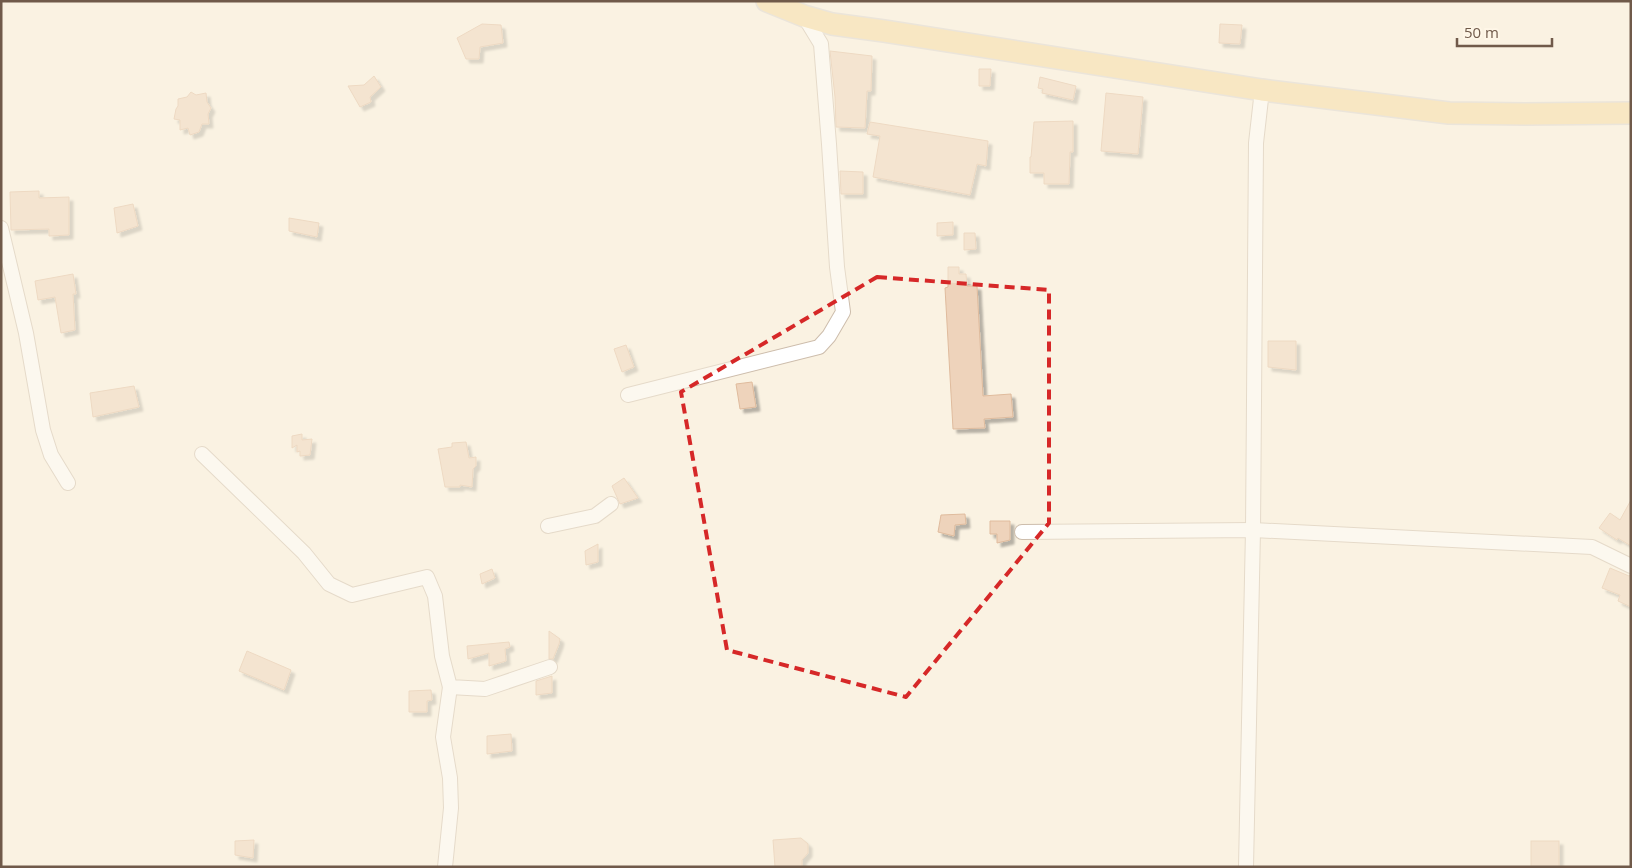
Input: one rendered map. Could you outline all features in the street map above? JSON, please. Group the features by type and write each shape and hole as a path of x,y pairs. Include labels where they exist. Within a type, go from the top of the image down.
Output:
{"main road":[{"path":"768,1 804,16 832,24 1262,90 1449,112 1525,114 1631,113"}],"street":[{"path":"628,395 818,347 829,336 843,312 837,267 821,44 804,16"},
{"path":"1246,867 1253,530 1256,143 1262,90"},
{"path":"1,228 26,333 43,430 51,455 68,483"},
{"path":"202,454 304,553 329,584 352,595 427,577 434,596 442,656 450,687 443,737 450,778 450,808 445,867"},
{"path":"548,526 595,516 611,504"},
{"path":"1022,532 1253,530 1592,547 1631,566"},
{"path":"450,687 486,689 550,667"}],"highlighted area":[{"path":"877,277 1049,290 1049,523 906,697 727,650 681,392"}],"building":[{"path":"482,24 501,25 503,43 480,47 479,59 466,59 457,38"},
{"path":"1220,24 1242,25 1240,44 1219,43"},
{"path":"830,51 872,56 871,91 867,91 865,128 836,127"},
{"path":"979,69 991,69 990,86 979,86"},
{"path":"374,76 381,87 370,97 371,102 360,107 348,86 364,85"},
{"path":"1040,77 1076,86 1073,100 1042,93 1043,89 1038,88"},
{"path":"191,92 196,95 206,93 207,102 211,108 208,114 209,124 202,124 199,132 190,135 188,128 180,130 180,120 174,119 178,99 187,97"},
{"path":"1106,93 1143,97 1138,154 1101,151"},
{"path":"1073,121 1073,152 1070,152 1069,184 1044,184 1044,173 1030,173 1034,122"},
{"path":"870,122 988,141 986,166 977,164 970,195 873,177 880,136 867,134"},
{"path":"840,171 863,172 863,194 841,194"},
{"path":"39,191 39,198 69,197 69,235 49,236 49,229 11,230 10,192"},
{"path":"133,204 138,226 117,233 114,208"},
{"path":"289,218 319,223 317,237 289,231"},
{"path":"953,222 953,235 937,236 937,223"},
{"path":"964,233 975,233 976,249 964,250"},
{"path":"948,267 959,267 959,274 966,274 967,286 977,286 983,396 1011,394 1013,417 984,419 985,428 953,429 945,288 948,287"},
{"path":"73,274 76,294 73,294 75,330 61,333 55,297 38,300 35,281"},
{"path":"1268,341 1296,341 1296,370 1268,367"},
{"path":"626,345 634,367 622,372 614,349"},
{"path":"752,382 756,407 740,409 736,384"},
{"path":"134,386 139,407 93,417 90,393"},
{"path":"302,434 302,440 312,439 310,455 300,456 300,451 297,452 297,445 292,448 292,436"},
{"path":"466,442 469,458 476,457 472,487 460,485 460,487 445,487 438,449 452,447 452,443"},
{"path":"624,478 638,498 620,504 612,486"},
{"path":"1631,500 1631,546 1618,538 1617,540 1599,528 1610,513 1620,520"},
{"path":"965,514 966,524 955,525 954,536 938,532 941,515"},
{"path":"990,521 1010,521 1010,540 997,543 997,534 990,534"},
{"path":"598,544 598,562 586,565 585,551"},
{"path":"1610,568 1629,576 1631,575 1631,607 1618,601 1620,595 1602,588"},
{"path":"492,569 495,578 482,584 480,574"},
{"path":"549,631 560,639 553,659 549,659"},
{"path":"509,642 510,647 505,649 506,661 489,666 489,653 468,659 467,646"},
{"path":"247,651 291,670 284,690 239,671"},
{"path":"552,676 552,693 536,695 536,681"},
{"path":"431,690 432,700 427,701 427,712 409,712 409,691"},
{"path":"511,734 512,751 487,754 487,736"},
{"path":"801,838 808,844 808,853 802,860 802,867 775,867 773,840"},
{"path":"254,840 253,858 235,855 235,841"},
{"path":"1531,841 1559,841 1559,867 1531,867"}]}
